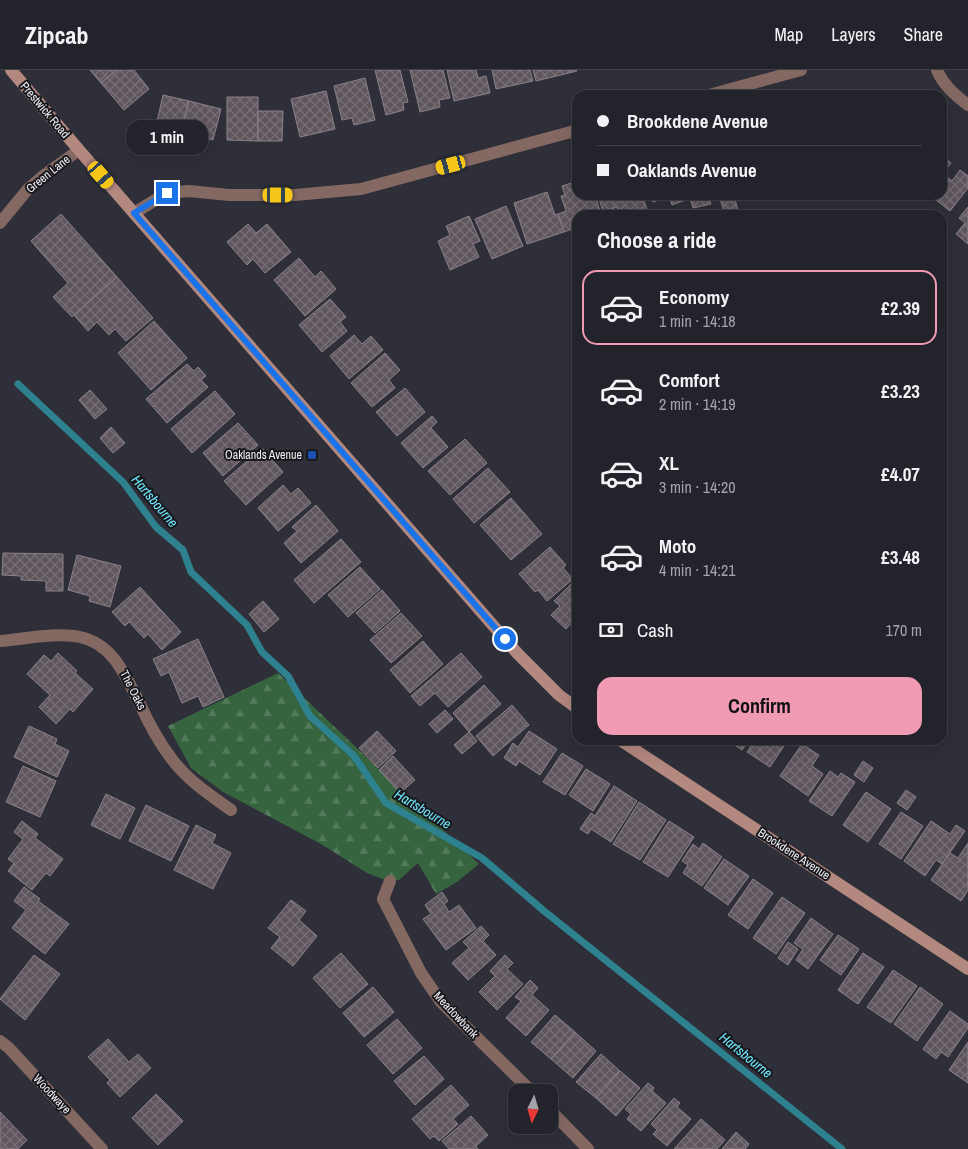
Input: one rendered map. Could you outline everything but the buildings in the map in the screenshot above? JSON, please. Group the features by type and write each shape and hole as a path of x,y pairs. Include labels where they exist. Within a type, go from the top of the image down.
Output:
{"main road":[{"name":"Prestwick Road","path":"11,70 79,150"},
{"path":"79,150 518,654 559,695 572,705"},
{"name":"Brookdene Avenue","path":"628,745 968,969"}],"street":[{"path":"727,90 801,70"},
{"path":"936,70 952,92 968,105"},
{"path":"134,213 167,193 189,191 229,195 295,195 361,189 572,132"},
{"name":"Green Lane","path":"0,223 28,189 42,176 79,150"},
{"name":"The Oaks","path":"0,641 68,636 80,637 95,642 104,648 119,664 148,722 172,760 202,789 231,810"},
{"name":"Meadowbank","path":"390,881 383,899 421,974 440,1002 524,1084"},
{"name":"Woodwaye","path":"0,1041 16,1055 102,1149"},
{"path":"558,1118 588,1149"}],"green space":[{"path":"278,673 479,864 457,882 436,894 418,863 399,880 385,880 367,873 321,844 223,792 191,768 168,726"}],"waterway":[{"name":"Hartsbourne","path":"18,384 123,482 156,527 183,550 191,572 247,625 262,652 288,676 310,716 354,756 386,803 482,858 544,911 842,1149"}],"place":[{"name":"Oaklands Avenue","path":"312,455"}],"route":[{"path":"167,193 134,213 505,639"}]}
